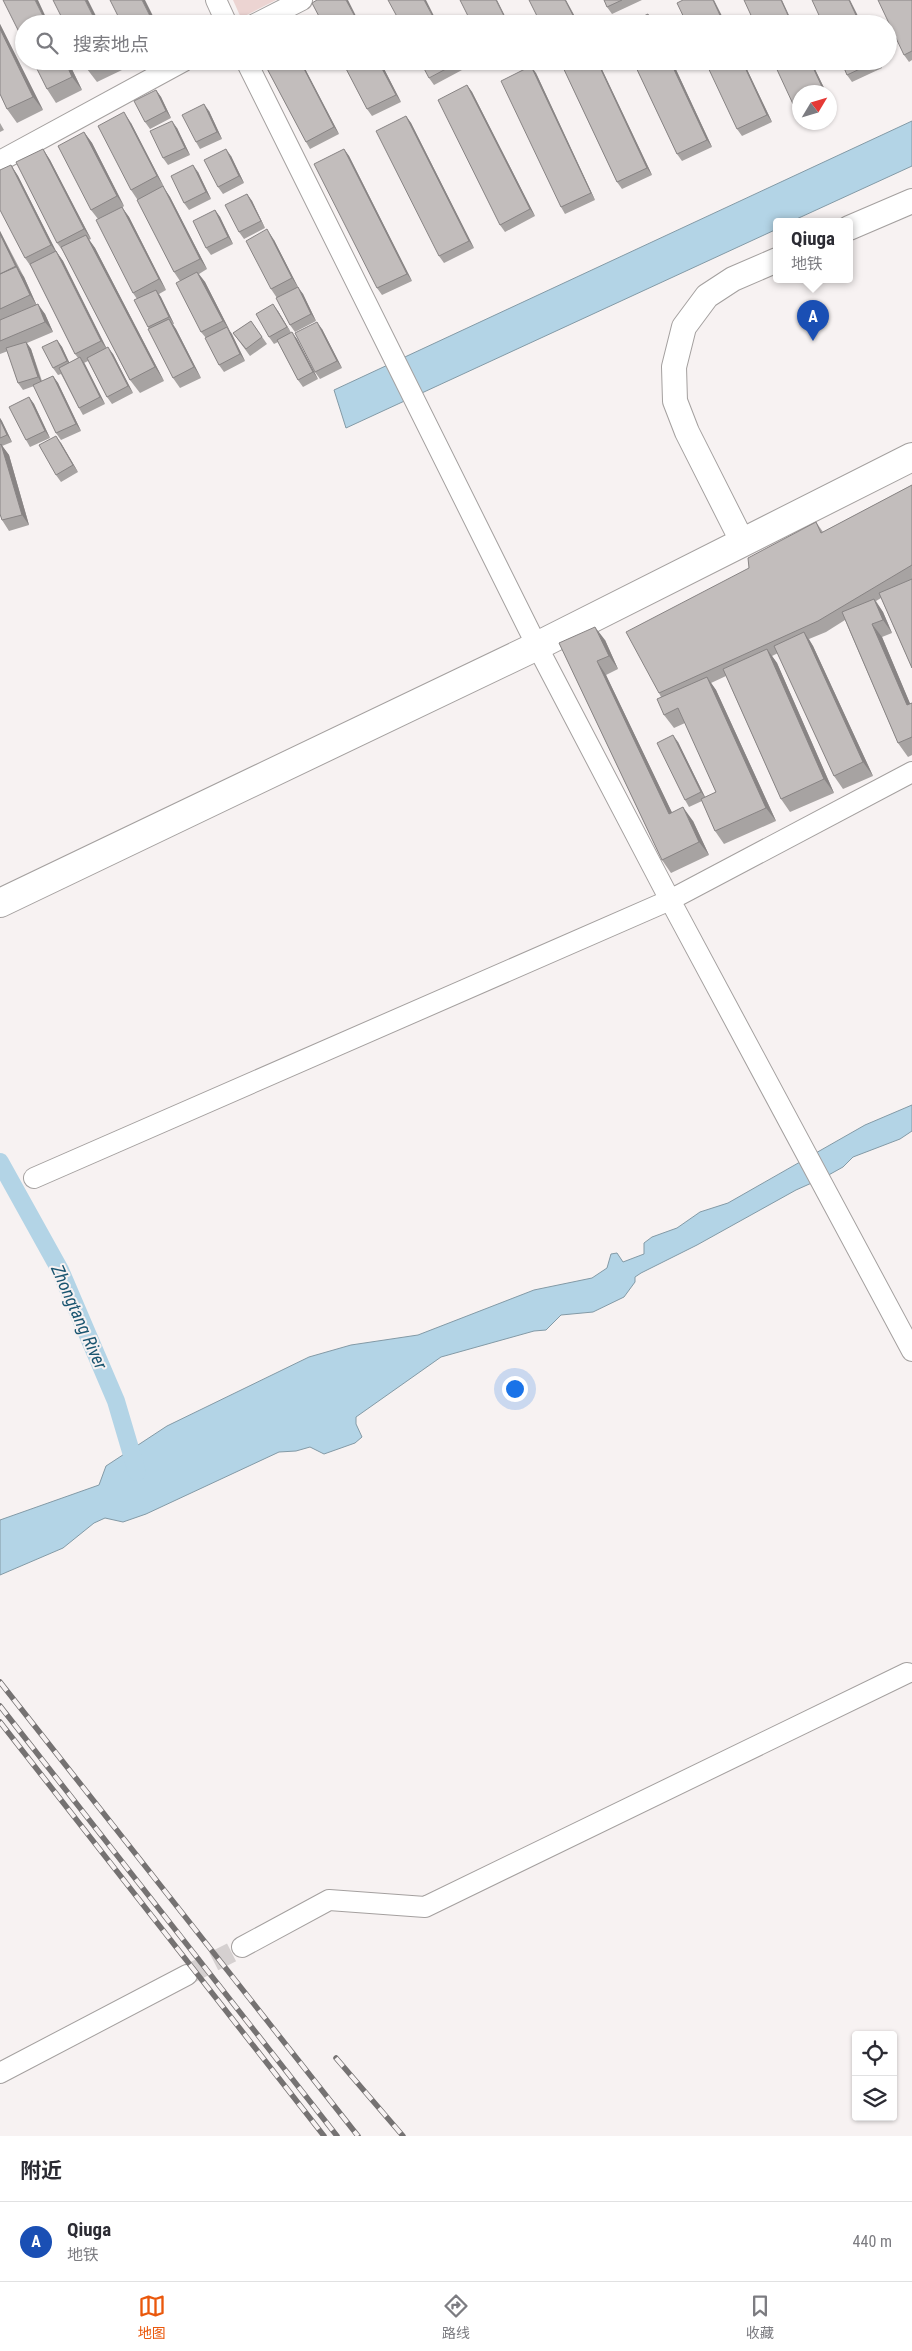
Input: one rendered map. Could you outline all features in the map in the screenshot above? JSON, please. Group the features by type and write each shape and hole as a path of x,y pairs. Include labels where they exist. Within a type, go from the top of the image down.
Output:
{"main road":[{"path":"0,903 537,646 912,457"}],"street":[{"path":"216,0 224,15"},
{"path":"272,15 302,0"},
{"path":"0,161 167,70"},
{"path":"250,70 414,404 537,646 670,900 912,1352"},
{"path":"853,226 912,201"},
{"path":"743,542 687,432 675,401 674,367 684,327 707,296 733,279 773,262"},
{"path":"34,1178 670,900 912,772"},
{"path":"242,1947 329,1900 425,1907 910,1675"},
{"path":"0,2072 186,1974"}],"shaded area":[{"path":"233,0 276,0 247,15 240,15"}],"water":[{"path":"912,121 912,166 799,218 773,218 773,231 346,428 334,390"},
{"path":"912,1105 912,1131 900,1139 853,1157 843,1167 825,1177 796,1190 697,1245 641,1273 635,1277 635,1282 624,1297 593,1312 561,1315 546,1330 534,1331 441,1357 356,1417 356,1424 362,1437 355,1443 324,1454 310,1447 296,1451 279,1452 146,1514 123,1522 105,1518 94,1523 63,1548 0,1575 0,1520 99,1485 106,1466 167,1426 309,1357 351,1345 418,1335 534,1290 592,1278 607,1268 611,1254 617,1253 623,1262 644,1254 644,1243 652,1237 677,1228 700,1212 728,1203 865,1125"}],"building":[{"path":"3,0 35,0 42,15 15,15 15,24"},
{"path":"53,0 85,0 92,15 60,15"},
{"path":"110,0 142,0 150,15 118,15"},
{"path":"317,0 346,0 354,15 318,15 312,3"},
{"path":"388,0 424,0 432,15 396,15"},
{"path":"460,0 496,0 504,15 468,15"},
{"path":"529,0 565,0 573,15 536,15"},
{"path":"604,0 622,0 607,7"},
{"path":"683,0 713,0 720,15 683,15 677,3"},
{"path":"744,0 781,0 788,15 751,15"},
{"path":"812,0 849,0 856,15 819,15"},
{"path":"878,0 912,0 912,51 904,55 897,40 897,15 885,15"},
{"path":"0,29 15,60 15,70 20,70 33,97 7,109 0,94"},
{"path":"38,70 69,70 72,77 47,89"},
{"path":"268,70 305,70 334,127 306,142"},
{"path":"347,70 383,70 396,95 367,109"},
{"path":"425,70 444,70 429,78"},
{"path":"523,70 533,70 591,193 561,207 501,81"},
{"path":"564,70 601,70 647,168 617,182"},
{"path":"637,70 674,70 707,140 677,154"},
{"path":"709,70 746,70 767,115 737,129"},
{"path":"777,70 814,70 821,85 792,85 792,102"},
{"path":"845,70 858,70 847,75"},
{"path":"467,85 530,209 500,225 438,100"},
{"path":"156,90 166,111 145,122 134,101"},
{"path":"204,104 217,132 196,142 182,115"},
{"path":"124,112 157,176 131,190 98,126"},
{"path":"406,116 469,241 439,256 376,131"},
{"path":"172,121 185,148 163,158 150,131"},
{"path":"84,132 117,196 91,210 58,146"},
{"path":"43,149 84,229 57,243 16,162"},
{"path":"226,149 239,176 218,187 204,160"},
{"path":"344,149 407,274 377,288 314,164"},
{"path":"11,165 51,245 25,258 0,210 0,170"},
{"path":"193,165 206,192 184,203 171,176"},
{"path":"163,186 200,259 174,272 137,200"},
{"path":"247,194 261,221 239,232 225,205"},
{"path":"122,207 159,279 133,293 96,220"},
{"path":"215,210 228,237 206,248 193,221"},
{"path":"267,229 292,278 271,289 246,241"},
{"path":"0,234 16,267 0,274"},
{"path":"86,235 155,367 130,380 61,247"},
{"path":"56,251 101,341 75,354 30,264"},
{"path":"16,266 30,295 0,309 0,274"},
{"path":"197,272 223,321 201,332 176,283"},
{"path":"298,287 311,314 290,325 276,298"},
{"path":"156,290 169,317 148,327 134,300"},
{"path":"38,304 45,322 0,341 0,320"},
{"path":"273,304 287,327 269,337 256,314"},
{"path":"169,319 194,367 173,378 148,329"},
{"path":"251,321 262,337 246,349 233,333"},
{"path":"317,322 337,361 315,372 295,333"},
{"path":"227,327 240,354 219,365 205,338"},
{"path":"292,332 313,372 298,380 277,340"},
{"path":"57,340 67,361 53,368 42,347"},
{"path":"26,342 38,377 18,383 6,348"},
{"path":"108,347 128,386 107,397 87,358"},
{"path":"80,357 100,397 79,408 59,368"},
{"path":"53,376 76,424 56,433 33,385"},
{"path":"29,397 45,431 26,440 9,407"},
{"path":"0,420 7,435 0,438"},
{"path":"56,436 73,465 56,475 39,445"},
{"path":"1,444 22,515 2,520 0,514"},
{"path":"912,485 912,565 818,621 659,693 626,632 749,568 748,558 816,522 821,533"},
{"path":"912,579 912,668 879,593"},
{"path":"874,599 883,620 872,624 907,705 912,703 912,737 898,743 842,612"},
{"path":"595,627 609,656 597,661 669,814 683,807 699,842 662,860 559,643"},
{"path":"804,632 863,762 834,776 774,646"},
{"path":"767,649 824,779 781,799 723,669"},
{"path":"707,677 766,808 715,831 701,799 716,792 678,708 664,715 657,699"},
{"path":"673,735 701,792 685,800 657,743"}],"waterway":[{"name":"Zhongtang River","path":"0,1162 60,1270 116,1401 137,1472"}],"tunnel":[{"path":"187,1975 242,1947"}],"railway":[{"path":"0,1682 358,2136"},
{"path":"0,1706 337,2136"},
{"path":"0,1722 324,2136"},
{"path":"336,2058 403,2136"}],"place":[{"name":"Qiuga","path":"813,341"}]}
